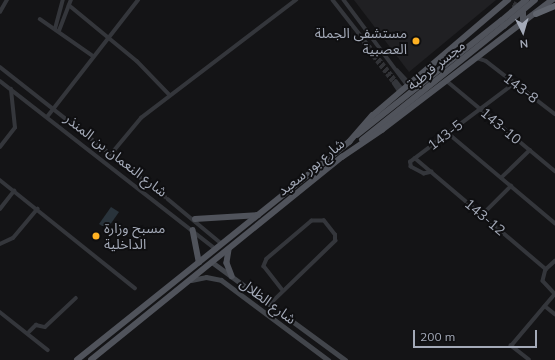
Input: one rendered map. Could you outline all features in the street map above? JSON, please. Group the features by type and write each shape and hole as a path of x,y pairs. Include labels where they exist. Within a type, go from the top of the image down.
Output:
{"highway":[{"path":"536,14 555,6"}],"main road":[{"name":"مجسر قرطبة","path":"352,149 503,23 526,0"},
{"name":"مجسر قرطبة","path":"349,142 535,0"},
{"name":"شارع بور سعيد","path":"91,360 213,263 352,149 447,81 536,14 552,0"},
{"name":"شارع بور سعيد","path":"77,360 349,142 405,88 502,6 510,2"},
{"path":"523,12 523,24"},
{"path":"195,219 258,215"},
{"path":"193,230 199,262"},
{"path":"229,250 227,263 232,276"}],"street":[{"path":"0,12 7,0"},
{"path":"57,30 63,0"},
{"path":"57,30 71,0"},
{"path":"47,117 138,0"},
{"path":"111,154 134,124 296,0"},
{"path":"332,0 368,47"},
{"path":"344,0 397,70 405,88"},
{"path":"0,2 5,5"},
{"path":"69,5 108,37 170,95"},
{"path":"40,19 93,56"},
{"path":"485,52 486,61"},
{"name":"143-8","path":"477,58 486,61 555,114"},
{"name":"شارع النعمان بن المنذر","path":"0,67 156,189"},
{"name":"شارع النعمان بن المنذر","path":"0,81 216,249"},
{"name":"143-10","path":"447,81 555,171"},
{"path":"395,82 405,88"},
{"name":"143-5","path":"415,158 515,83"},
{"path":"0,147 15,128 11,90"},
{"path":"448,133 555,223"},
{"path":"501,178 530,150"},
{"path":"415,158 410,162 411,167 424,174 432,172"},
{"name":"143-12","path":"415,158 546,269"},
{"path":"135,186 142,178"},
{"path":"0,180 135,288"},
{"path":"482,215 511,186"},
{"path":"0,209 14,191"},
{"name":"شارع النعمان بن المنذر","path":"168,198 195,219 222,244"},
{"path":"0,244 13,238 37,209"},
{"path":"268,316 282,289 335,241 335,234 324,221 312,222 267,259 264,266 282,289"},
{"path":"529,360 511,346 555,294 543,281 546,269 555,261"},
{"path":"213,263 345,360"},
{"name":"شارع الظلال","path":"189,281 206,277 221,280 328,360"},
{"path":"29,332 36,325 45,327 76,298"},
{"path":"545,306 555,314"},
{"path":"0,312 15,326 29,332 48,350"}],"shaded area":[{"name":"مستشفى الجملة العصبية","path":"354,0 496,0 409,72"},
{"path":"111,207 119,212 107,229 99,224"}],"tunnel":[{"path":"513,4 521,8"},
{"path":"369,46 396,81"},
{"path":"367,48 394,83"},
{"path":"155,189 168,199"}],"place":[{"name":"مستشفى الجملة العصبية","path":"416,41"},
{"name":"مسبح وزارة الداخلية","path":"96,236"}]}
